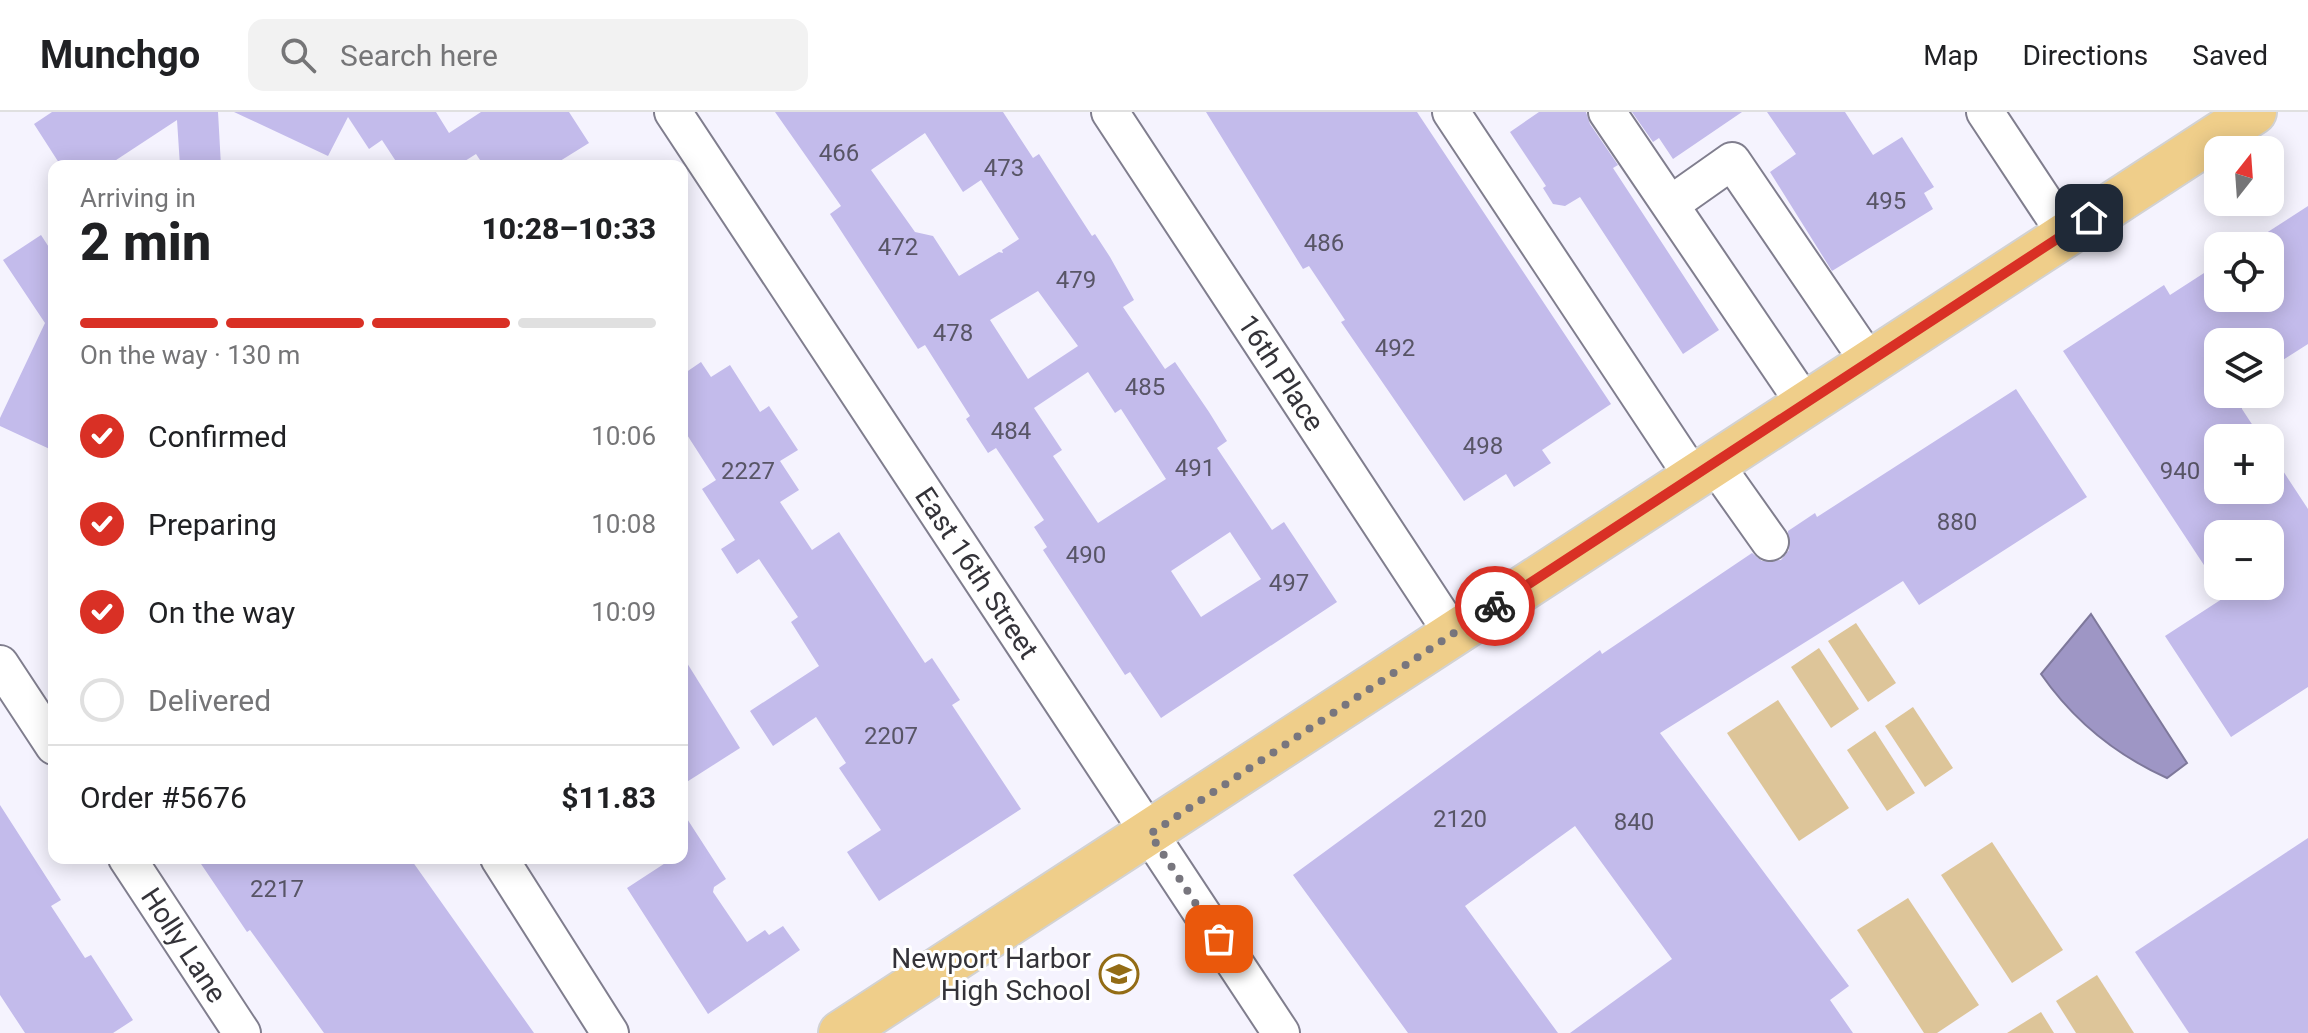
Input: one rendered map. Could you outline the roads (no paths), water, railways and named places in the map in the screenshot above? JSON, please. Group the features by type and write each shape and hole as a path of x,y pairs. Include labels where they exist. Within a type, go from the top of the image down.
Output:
{"main road":[{"path":"841,1033 2254,112"}],"street":[{"name":"East 16th Street","path":"673,112 1281,1033"},
{"name":"16th Place","path":"1110,112 1453,634"},
{"path":"1451,112 1703,470 1770,542"},
{"path":"1607,112 1805,404"},
{"path":"1985,112 2065,233"},
{"path":"1671,204 1732,161 1869,362"},
{"path":"0,664 48,737"},
{"name":"Holly Lane","path":"131,864 242,1033"},
{"path":"503,864 610,1033"}],"place":[{"name":"Newport Harbor High School","path":"1119,974"}]}
